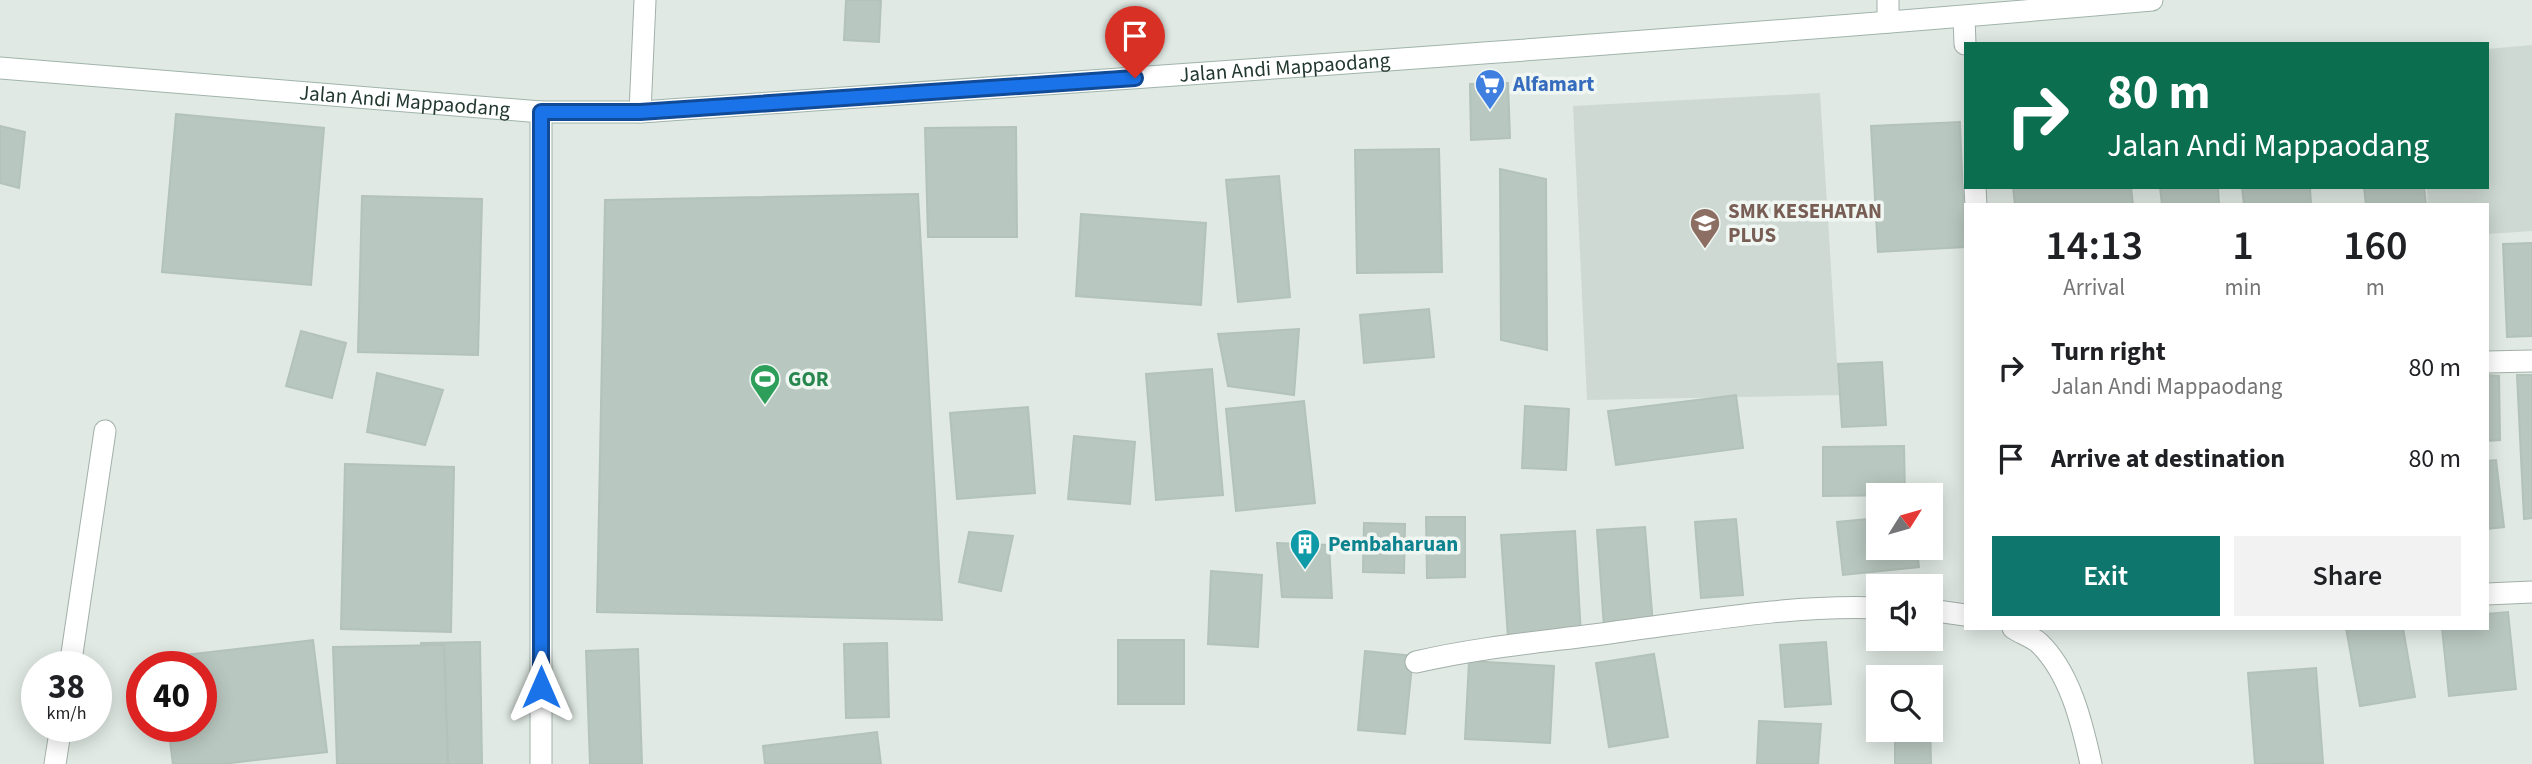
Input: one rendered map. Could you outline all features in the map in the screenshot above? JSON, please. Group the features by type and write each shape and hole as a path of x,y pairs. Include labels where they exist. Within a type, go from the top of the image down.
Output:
{"street":[{"path":"640,112 645,0"},
{"path":"1888,0 1888,23"},
{"name":"Jalan Andi Mappaodang","path":"0,68 541,112 640,112 1888,23 2152,0"},
{"path":"1964,17 1965,42"},
{"path":"541,112 541,764"},
{"path":"2489,362 2532,361"},
{"path":"71,651 105,431"},
{"path":"2489,594 2532,592"},
{"path":"1416,662 1464,652 1730,617 1831,606 1866,607"},
{"path":"1943,612 1964,615"},
{"path":"2017,630 2037,642 2063,676 2079,713 2091,764"},
{"path":"55,764 58,742"}],"shaded area":[{"path":"2532,45 2532,231 2489,234 2489,203 2428,203 2427,189 2489,189 2489,49"},
{"name":"SMK KESEHATAN PLUS","path":"1820,93 1839,395 1587,400 1573,106"}],"building":[{"path":"846,0 881,0 879,42 844,40"},
{"name":"Alfamart","path":"1508,83 1510,138 1471,140 1470,84"},
{"path":"176,114 324,128 311,285 162,272"},
{"path":"1960,122 1964,247 1878,252 1871,126"},
{"path":"0,126 25,132 19,188 0,183"},
{"path":"1016,127 1017,237 928,237 925,128"},
{"path":"1439,149 1442,272 1357,273 1355,150"},
{"path":"1500,169 1546,179 1547,350 1501,340"},
{"path":"1279,176 1290,297 1238,302 1226,180"},
{"path":"2013,189 2131,189 2133,203 2015,203"},
{"path":"2160,189 2218,189 2219,203 2162,203"},
{"path":"2242,189 2310,189 2311,203 2244,203"},
{"path":"2364,189 2424,189 2426,203 2366,203"},
{"name":"GOR","path":"918,194 942,620 597,612 605,200"},
{"path":"362,196 482,199 478,355 358,352"},
{"path":"1081,214 1206,223 1201,305 1076,296"},
{"path":"2532,243 2532,336 2507,337 2503,244"},
{"path":"1429,309 1434,357 1364,363 1360,315"},
{"path":"1299,329 1294,395 1228,386 1218,334"},
{"path":"301,331 346,343 332,398 286,386"},
{"path":"1882,362 1886,425 1842,427 1838,364"},
{"path":"1212,369 1223,495 1156,500 1146,374"},
{"path":"377,373 443,390 425,445 367,432"},
{"path":"2489,375 2499,376 2500,440 2489,441"},
{"path":"2517,375 2532,375 2532,518 2524,519"},
{"path":"1736,395 1743,448 1616,465 1608,411"},
{"path":"1304,401 1315,503 1236,511 1226,409"},
{"path":"1525,406 1569,409 1566,470 1522,468"},
{"path":"1028,407 1035,493 957,499 950,413"},
{"path":"1074,436 1135,442 1130,504 1068,499"},
{"path":"1904,446 1905,483 1866,483 1866,495 1823,496 1823,447"},
{"path":"2496,460 2504,527 2489,529 2489,461"},
{"path":"345,464 454,467 451,632 341,629"},
{"path":"1426,517 1465,517 1465,577 1427,578"},
{"path":"1736,519 1743,595 1701,598 1695,522"},
{"path":"1866,519 1866,560 1918,560 1919,567 1843,575 1837,522"},
{"path":"1364,523 1405,524 1404,573 1363,572"},
{"path":"1645,527 1653,624 1604,627 1597,530"},
{"path":"1575,531 1581,635 1508,638 1501,535"},
{"path":"969,532 1013,536 1001,591 959,582"},
{"name":"Pembaharuan","path":"1277,543 1329,545 1332,598 1282,597"},
{"path":"1211,571 1262,575 1258,647 1208,644"},
{"path":"2508,612 2516,689 2449,696 2442,630 2489,630 2489,614"},
{"path":"2346,630 2403,630 2415,697 2360,706"},
{"path":"313,640 327,752 222,764 173,764 170,742 217,742 217,651"},
{"path":"1118,640 1184,640 1184,704 1118,704"},
{"path":"480,642 482,764 423,764 421,643"},
{"path":"1826,642 1831,704 1785,707 1780,645"},
{"path":"887,643 889,717 846,718 844,644"},
{"path":"444,645 448,764 337,764 333,647"},
{"path":"638,649 642,764 590,764 586,651"},
{"path":"1365,651 1413,656 1405,734 1358,730"},
{"path":"1654,654 1668,737 1609,747 1596,663"},
{"path":"1469,661 1554,666 1550,743 1465,739"},
{"path":"2316,668 2323,763 2255,764 2248,673"},
{"path":"1759,721 1821,724 1818,764 1757,764"},
{"path":"877,732 881,764 765,764 763,746"},
{"path":"1895,742 1931,742 1931,764 1895,764"}],"place":[{"name":"Alfamart","path":"1490,111"},
{"name":"SMK KESEHATAN PLUS","path":"1705,250"},
{"name":"GOR","path":"765,406"},
{"name":"Pembaharuan","path":"1305,571"}],"route":[{"path":"541,687 541,112 640,112 1135,78"}]}
